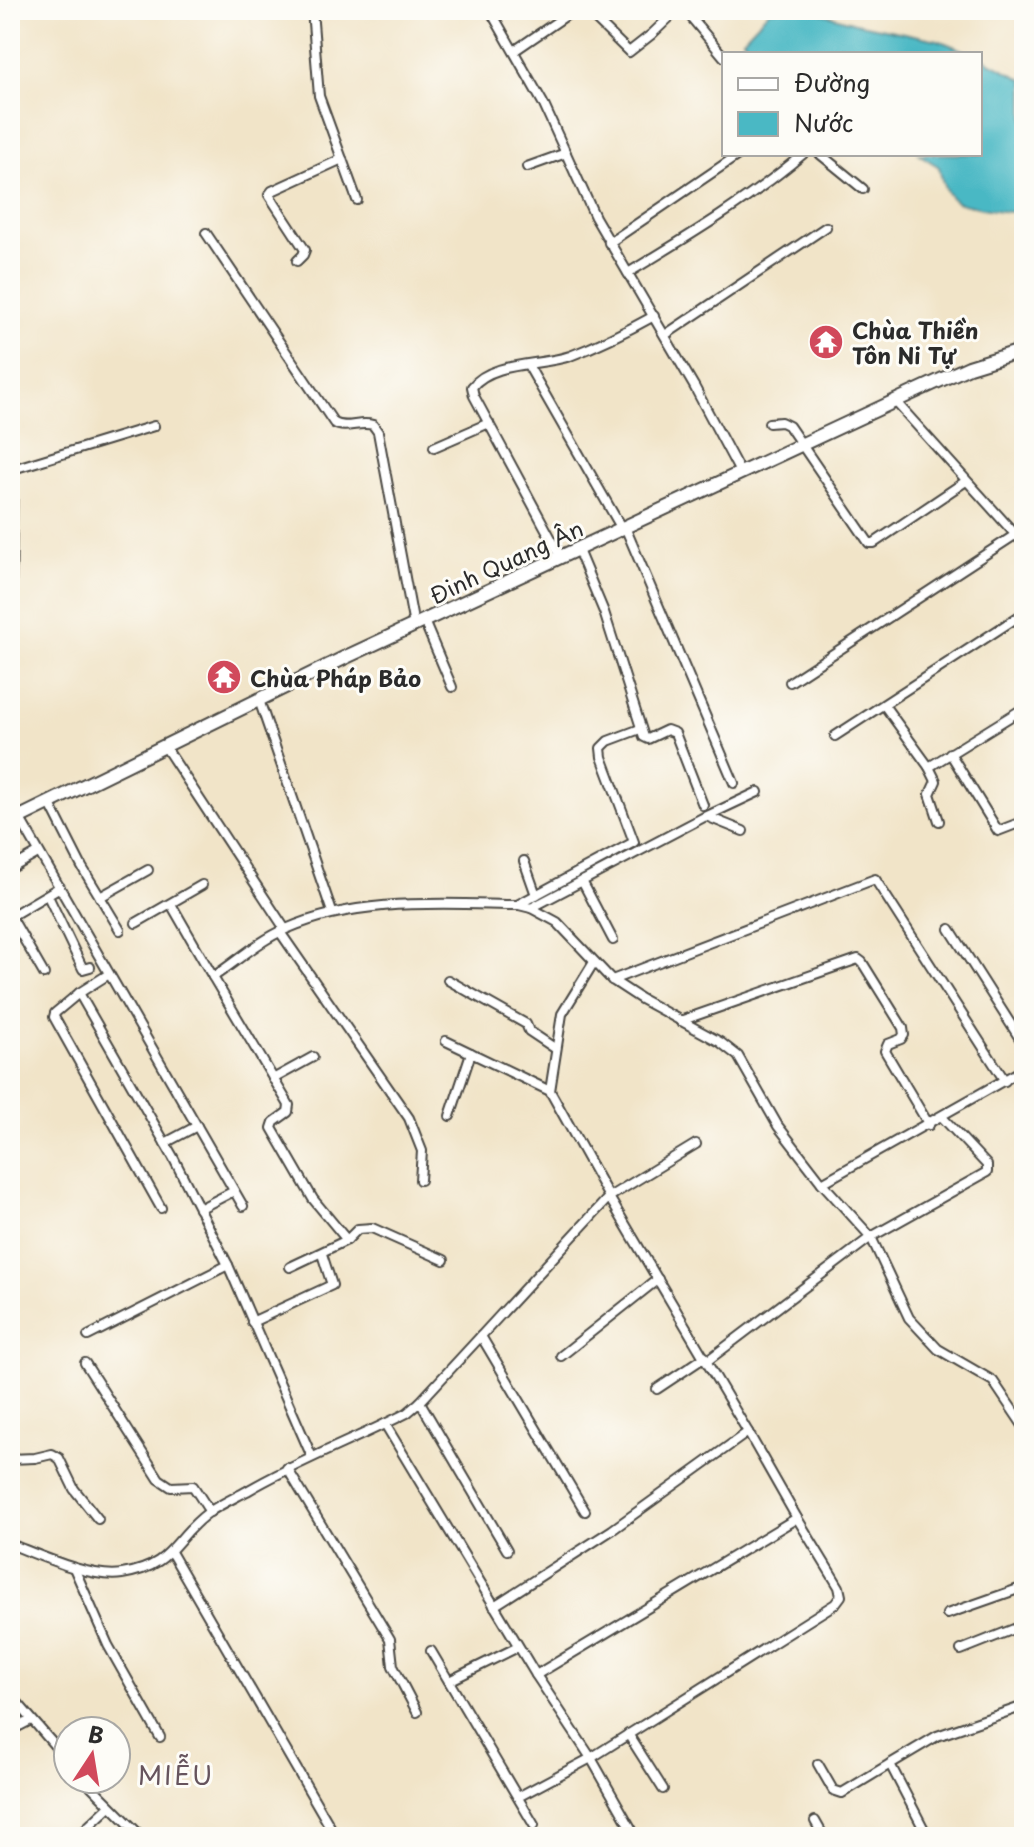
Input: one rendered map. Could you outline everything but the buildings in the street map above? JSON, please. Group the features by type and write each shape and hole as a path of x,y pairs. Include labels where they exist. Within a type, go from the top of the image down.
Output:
{"street":[{"path":"264,15 306,10"},
{"path":"312,10 319,96 357,200"},
{"path":"490,10 543,103 609,243 665,335 741,474"},
{"path":"514,51 574,10"},
{"path":"586,10 629,52 677,10"},
{"path":"685,10 722,55"},
{"path":"527,167 566,153"},
{"path":"609,243 737,156"},
{"path":"628,273 714,221 801,156"},
{"path":"822,156 863,189"},
{"path":"297,261 305,250 269,195 342,159"},
{"path":"665,335 826,227"},
{"path":"206,233 334,423 344,426 363,422 373,425 378,432 419,623 452,687"},
{"path":"561,557 472,387 478,379 567,357 654,316"},
{"path":"1019,351 1024,363"},
{"name":"Đinh Quang Ân","path":"15,819 419,623 895,401 969,367 1019,351"},
{"path":"528,365 624,528 734,783"},
{"path":"895,401 1024,544"},
{"path":"434,447 489,423"},
{"path":"769,423 786,424 869,543 874,543 966,481"},
{"path":"13,469 154,426"},
{"path":"10,442 13,469 10,653"},
{"path":"790,682 1015,535"},
{"path":"578,550 604,612 640,729 645,739 667,730 675,733 703,805"},
{"path":"835,736 1024,613"},
{"path":"259,700 332,912"},
{"path":"884,705 936,781 930,794 939,821"},
{"path":"929,767 1024,708"},
{"path":"519,905 634,842 601,748 608,741 640,729"},
{"path":"164,745 283,931 409,1118 422,1151 420,1180"},
{"path":"950,753 998,831 1024,821"},
{"path":"531,908 758,792"},
{"path":"49,802 120,930"},
{"path":"706,816 743,831"},
{"path":"15,819 60,887 243,1206"},
{"path":"10,869 38,853"},
{"path":"524,861 536,895"},
{"path":"100,897 148,870"},
{"path":"612,980 875,879 1005,1081"},
{"path":"582,881 613,940"},
{"path":"136,923 202,885"},
{"path":"44,974 10,915 60,887"},
{"path":"48,896 83,969 90,967"},
{"path":"171,904 289,1109 274,1122 272,1128 313,1199 347,1240"},
{"path":"213,977 283,931 332,912 416,905 519,905 557,922 612,980 720,1042 738,1056 778,1126 822,1183 871,1237 909,1318 938,1349 993,1381 1024,1427"},
{"path":"950,929 1024,1045"},
{"path":"680,1021 858,959 903,1028 901,1039 888,1044 885,1051 929,1125"},
{"path":"550,1091 562,1014 594,962"},
{"path":"109,974 55,1013 55,1021 161,1208"},
{"path":"448,980 526,1024 529,1031 556,1049"},
{"path":"79,993 165,1143 228,1265 312,1457"},
{"path":"446,1041 550,1091 839,1587 841,1596 835,1604 591,1758 518,1797"},
{"path":"450,1116 471,1053"},
{"path":"273,1079 313,1057"},
{"path":"822,1183 1024,1069"},
{"path":"657,1389 706,1359 871,1237 987,1172 987,1165 942,1117"},
{"path":"165,1143 197,1126"},
{"path":"10,1544 74,1568 118,1575 151,1567 171,1552 180,1539 210,1512 287,1468 385,1424 420,1402 609,1197 696,1144"},
{"path":"199,1209 234,1191"},
{"path":"290,1267 322,1254 347,1240 358,1229 372,1228 444,1260"},
{"path":"252,1322 332,1285 322,1254"},
{"path":"88,1336 228,1265"},
{"path":"561,1356 658,1279"},
{"path":"481,1336 585,1511"},
{"path":"85,1363 159,1479 171,1487 193,1486 210,1512"},
{"path":"420,1402 507,1550"},
{"path":"385,1424 518,1647 591,1758 636,1837"},
{"path":"494,1606 612,1530 748,1432"},
{"path":"10,1459 52,1454 59,1458 74,1489 98,1519"},
{"path":"287,1468 390,1639 393,1666 417,1712"},
{"path":"536,1675 797,1518"},
{"path":"171,1552 336,1837"},
{"path":"74,1568 108,1645 160,1737"},
{"path":"947,1614 1024,1587"},
{"path":"961,1650 1024,1625"},
{"path":"449,1681 518,1647"},
{"path":"431,1651 534,1825"},
{"path":"10,1694 52,1743"},
{"path":"818,1764 833,1790 842,1793 937,1736 1024,1706"},
{"path":"10,1731 31,1720"},
{"path":"628,1734 663,1789"},
{"path":"890,1764 928,1837"},
{"path":"98,1795 142,1837"},
{"path":"77,1837 109,1807"},
{"path":"815,1821 824,1837"}],"water":[{"path":"770,10 811,10 855,23 938,40 968,52 755,52 743,39"},
{"path":"982,58 1024,80 1024,212 989,209 955,201 946,190 939,167 922,156 982,156"}],"place":[{"name":"Chùa Thiền Tôn Ni Tự","path":"826,342"},
{"name":"Chùa Pháp Bảo","path":"224,677"}],"district":[{"name":"MIỄU","path":"176,1774"}]}
